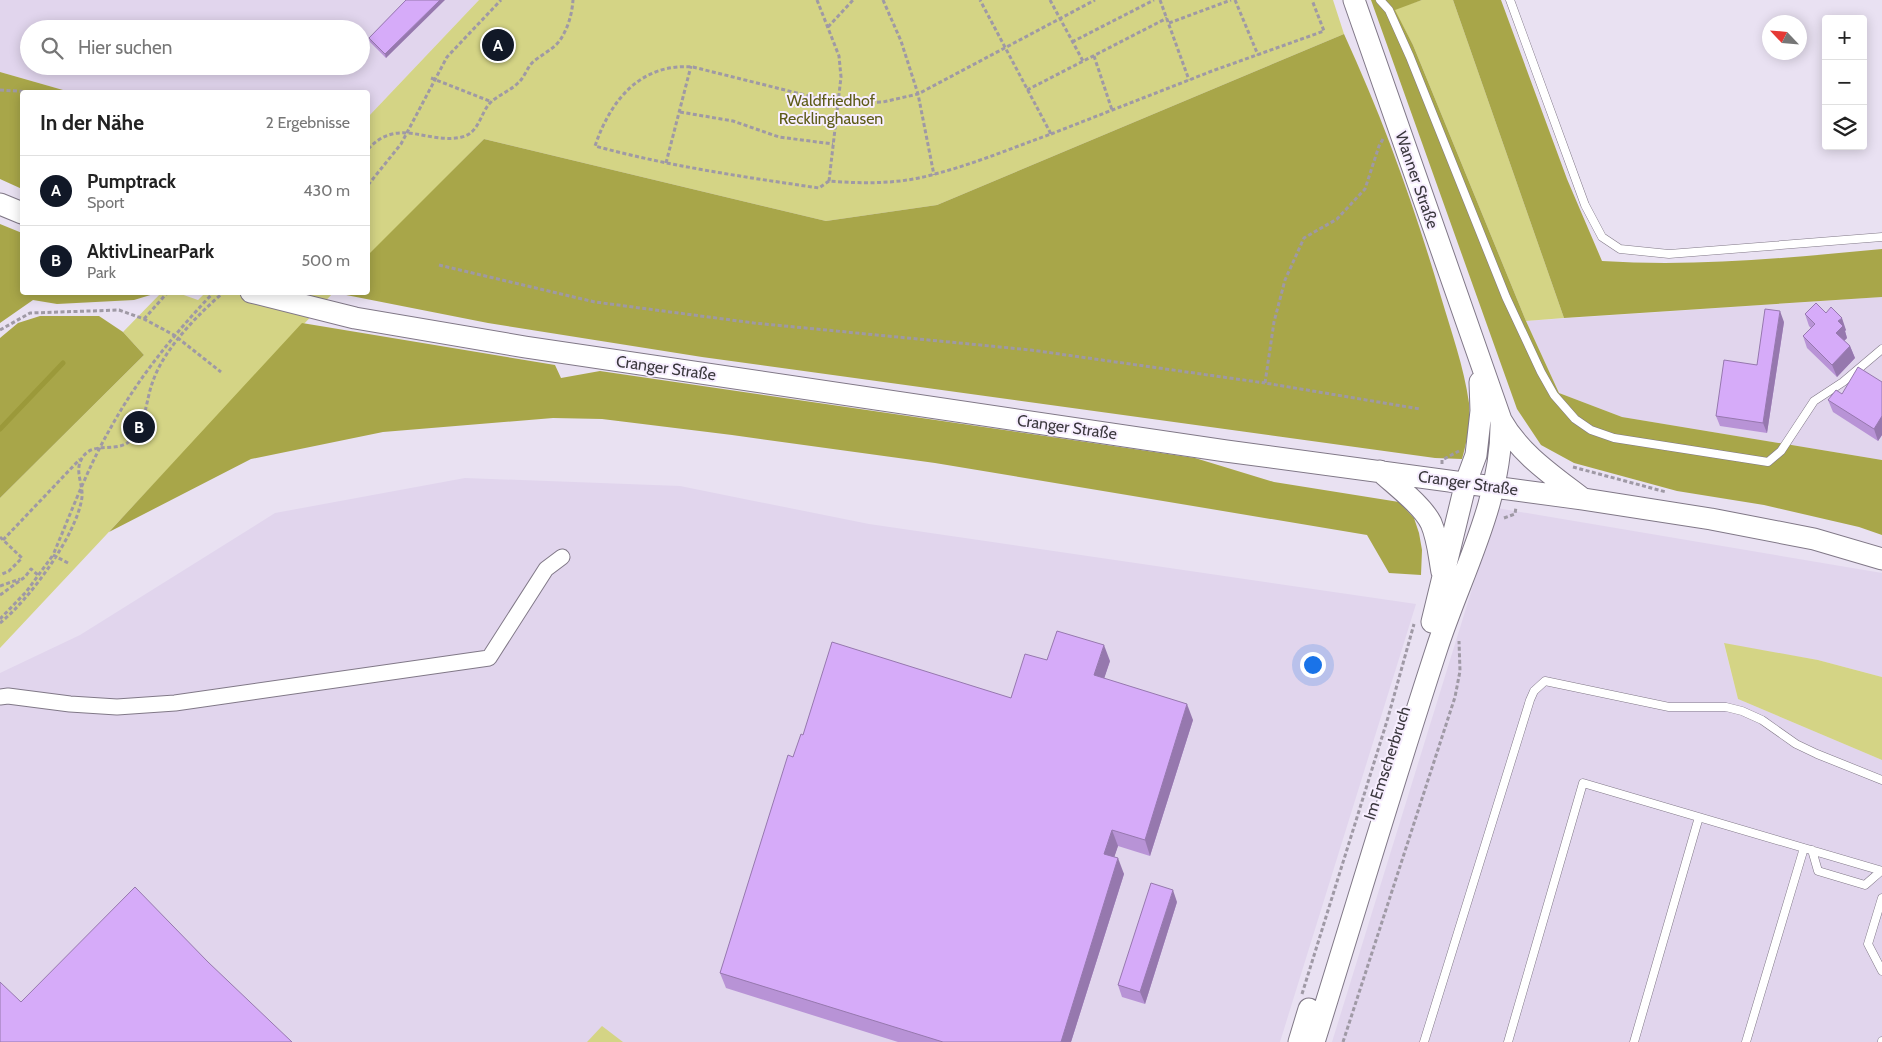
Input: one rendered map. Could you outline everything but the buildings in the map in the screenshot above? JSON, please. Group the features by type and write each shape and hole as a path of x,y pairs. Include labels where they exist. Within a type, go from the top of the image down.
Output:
{"main road":[{"name":"Wanner Straße","path":"1356,1 1500,420 1501,441 1492,486"},
{"path":"0,204 20,212"},
{"name":"Cranger Straße","path":"263,295 355,318 525,347 1226,451 1466,482 1711,519 1814,539 1882,559"},
{"name":"Wanner Straße","path":"1466,482 1478,445 1481,412 1480,361"},
{"path":"1500,420 1511,438 1529,457 1583,499"},
{"path":"1380,470 1414,503 1430,522 1452,581"},
{"name":"Im Emscherbruch","path":"1452,581 1466,482"},
{"name":"Im Emscherbruch","path":"1299,1042 1452,581 1481,531 1492,486"},
{"name":"Im Emscherbruch","path":"1314,1042 1443,607"}],"street":[{"path":"0,697 8,696 70,704 117,707 176,703 489,658 546,569 562,557"}],"lane":[{"path":"1380,0 1389,10 1410,58 1506,297 1554,395 1574,419 1592,430 1614,438 1768,462 1781,452 1814,402 1843,382 1882,349"},
{"path":"1510,0 1585,205 1602,237 1620,249 1669,254 1882,237"},
{"path":"1424,1042 1532,696 1534,691 1545,681 1669,707 1726,708 1742,711 1762,720 1796,744 1882,780"},
{"path":"1508,1042 1583,783 1881,871"},
{"path":"1634,1042 1699,817"},
{"path":"1808,849 1818,871 1837,877 1865,885 1881,871"},
{"path":"1746,1042 1808,849"},
{"path":"1882,898 1868,944 1882,971"}],"path":[{"path":"370,183 401,144 447,57 501,0"},
{"path":"370,147 383,137 408,132 449,138 462,137 476,128 492,102 519,82 532,63 554,47 562,37 568,24 573,0"},
{"path":"817,0 839,56 841,77 829,181"},
{"path":"828,28 853,0"},
{"path":"883,0 901,41 918,94 934,175"},
{"path":"980,0 1051,134"},
{"path":"1050,0 1083,62"},
{"path":"1095,0 918,94 883,102 837,103 691,66 674,66 649,74 628,90 611,109 595,146 666,163 819,188 829,181 861,184 885,183 934,175 1051,134 1189,80 1324,31 1312,0"},
{"path":"1072,42 1154,0"},
{"path":"1160,0 1189,80"},
{"path":"1169,23 1231,0"},
{"path":"1235,0 1258,55"},
{"path":"1027,90 1167,18"},
{"path":"1094,56 1112,110"},
{"path":"666,163 691,66"},
{"path":"430,78 492,102"},
{"path":"0,90 20,91"},
{"path":"680,112 733,121 779,137 833,144"},
{"path":"1264,383 1274,322 1285,280 1304,238 1337,219 1365,189 1379,146 1398,124"},
{"path":"439,265 595,302 754,323 1031,350 1264,383 1420,410"},
{"path":"144,319 165,295"},
{"path":"81,489 101,447 136,386 174,335 211,295"},
{"path":"0,575 9,571 22,558 1,538 84,455 95,447 121,447 135,436 142,420 153,379 162,362 180,339 221,295"},
{"path":"0,330 30,313 119,310 144,319 174,335 221,372"},
{"path":"0,623 25,598 54,556 74,520 82,497 78,468 84,455"},
{"path":"1502,521 1506,517 1515,514"},
{"path":"54,556 68,564"},
{"path":"0,618 26,592 54,556"},
{"path":"0,595 25,577 31,570 38,575"},
{"path":"0,586 25,577"},
{"path":"1301,997 1387,721 1415,621"},
{"path":"1343,1042 1455,697 1460,671 1460,634"}],"shaded area":[{"path":"0,0 479,0 370,115 370,90 63,90 0,72"},
{"path":"1371,0 1422,0 1395,10 1413,45 1526,321 1559,393 1622,417 1882,460 1882,535 1859,527 1764,505 1677,491 1574,463 1541,445 1517,409"},
{"path":"1453,0 1501,0 1567,179 1602,261 1637,263 1707,262 1882,249 1882,297 1564,318"},
{"path":"1344,34 1397,164 1420,229 1457,349 1469,403 1468,431 1462,459 1435,458 702,357 488,323 346,295 370,295 370,253 484,139 826,221 937,205"},
{"path":"0,72 63,90 20,90 20,188 0,179"},
{"path":"0,224 20,232 20,295 150,295 134,300 57,304 33,300 0,323"},
{"path":"1882,297 1882,460 1622,417 1559,393 1526,321"},
{"path":"40,316 99,316 123,332 144,355 0,498 0,338 18,323"},
{"path":"302,323 555,365 561,378 600,371 1195,458 1274,482 1399,502 1414,518 1419,533 1422,550 1421,575 1389,573 1367,535 935,463 602,419 553,418 383,432 251,459 109,532"},
{"path":"465,478 680,486 869,524 1416,604 1280,1042 0,1042 0,673 80,635 275,513"},
{"path":"1497,508 1882,573 1882,677 1818,660 1724,644 1738,699 1882,760 1882,1042 1332,1042"}],"green space":[{"name":"Waldfriedhof Recklinghausen","path":"479,0 1333,0 1344,34 937,205 826,221 484,139 370,255 370,115"},
{"path":"1422,0 1453,0 1564,318 1526,321 1413,45 1394,9"},
{"path":"159,295 184,295 198,300 203,295 331,295 0,648 0,498 144,355 123,332"},
{"path":"1724,643 1818,660 1882,677 1882,760 1738,699"},
{"path":"602,1026 623,1042 587,1042"}],"waterway":[{"path":"0,429 63,363"}],"place":[{"name":"Pumptrack","path":"498,45"},
{"name":"AktivLinearPark","path":"139,427"}]}
